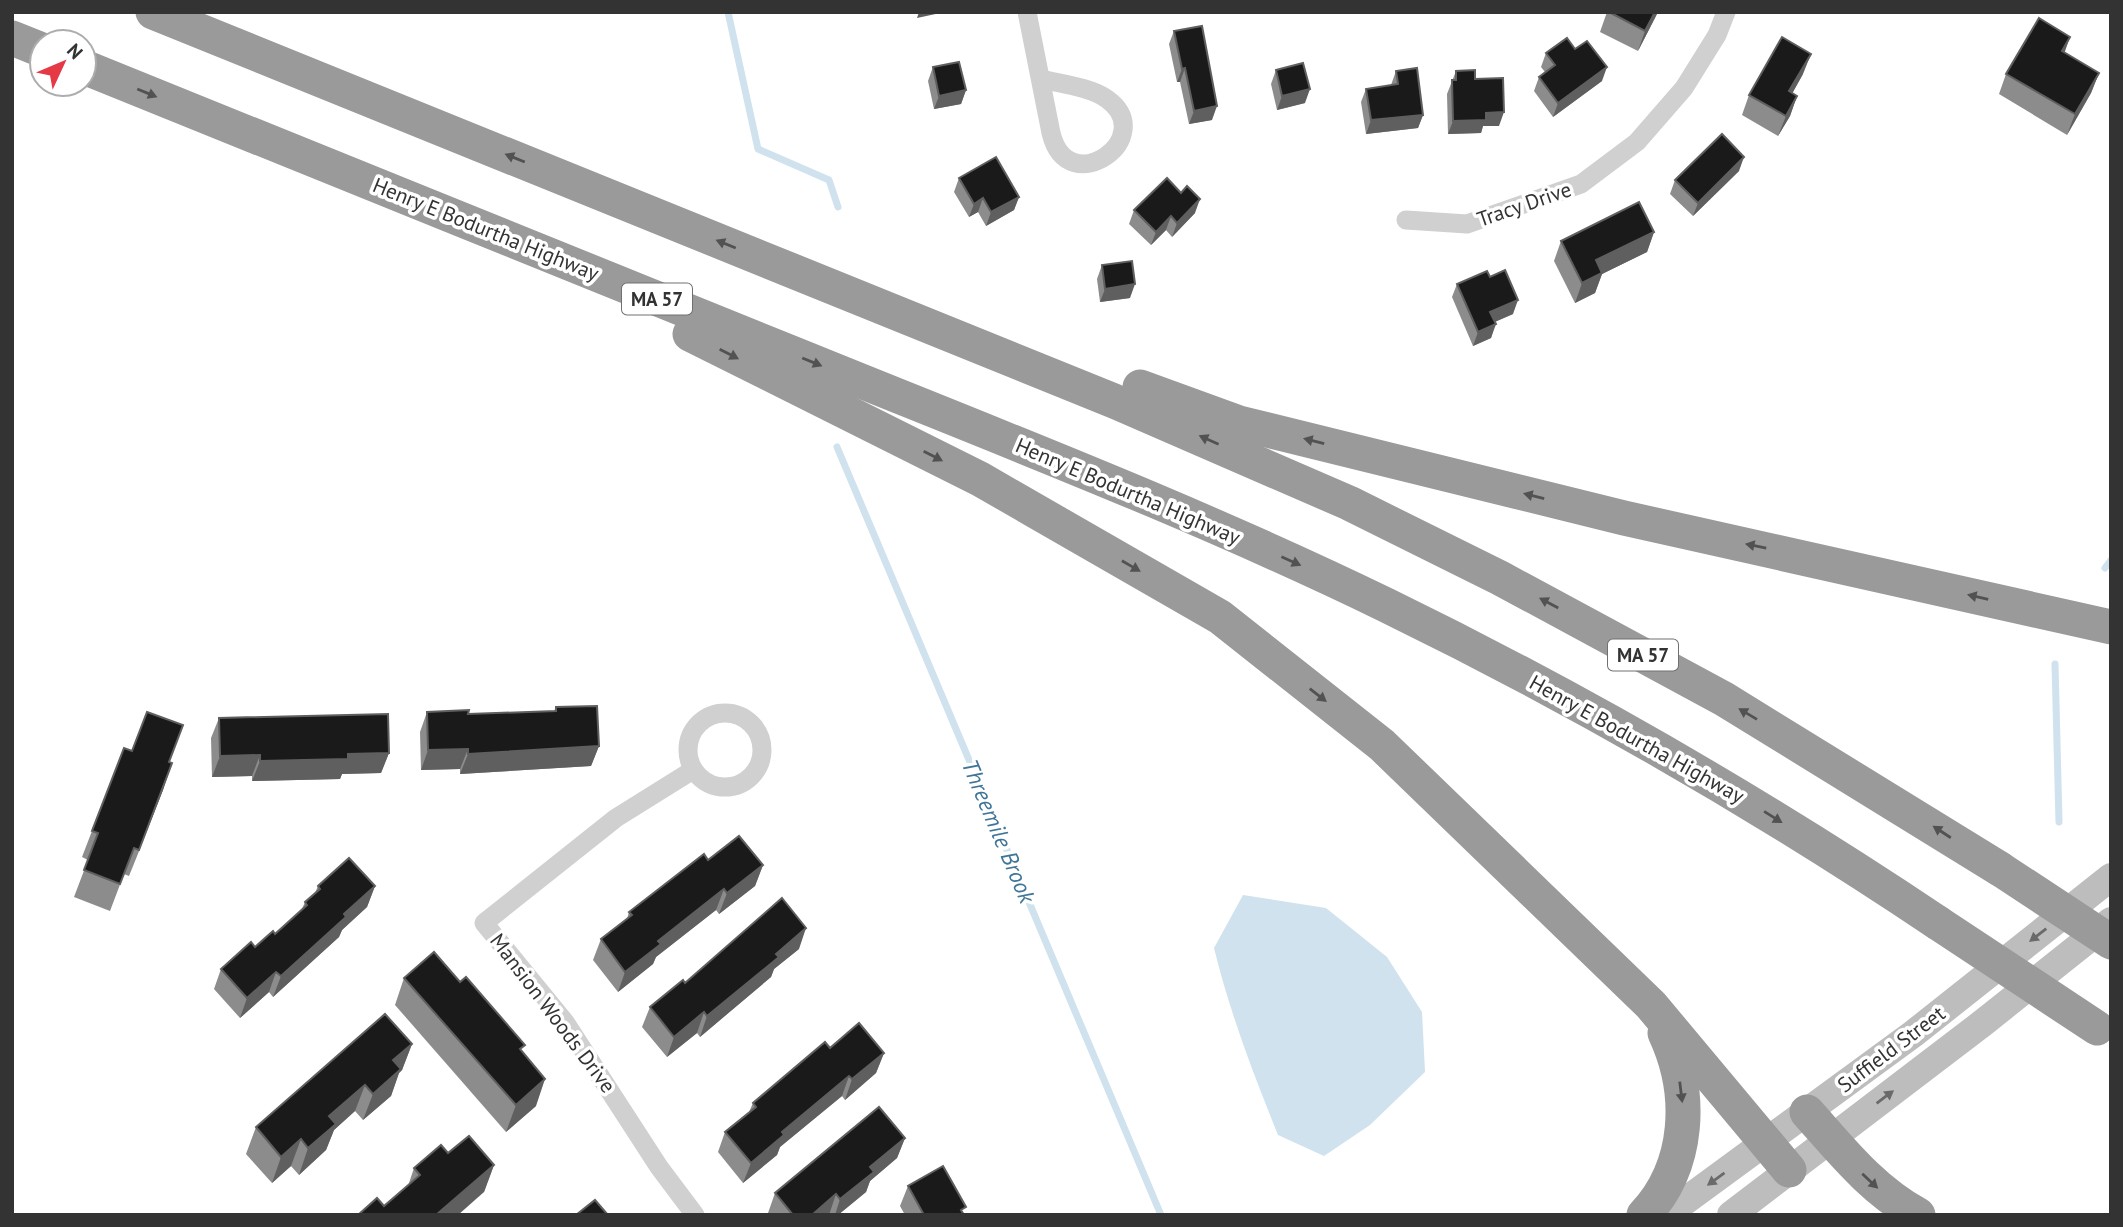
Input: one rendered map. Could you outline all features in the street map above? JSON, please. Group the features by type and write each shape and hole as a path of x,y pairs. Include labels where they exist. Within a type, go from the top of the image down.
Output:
{"highway":[{"name":"MA 57","path":"153,12 1194,434 1414,534 1724,699 2000,869 2111,942"},
{"path":"185,12 334,85"},
{"name":"Henry E Bodurtha Highway","path":"98,73 1151,498 1383,604 1543,686 1680,761 1826,850 2104,1033"},
{"path":"449,214 980,479 1220,617 1382,745 1651,1005 1789,1170"},
{"path":"765,259 1239,423 1624,518 2111,627"},
{"path":"2045,612 2111,643"},
{"path":"1644,1215 1672,1175 1679,1157 1683,1126 1681,1092 1674,1055 1651,1005"},
{"path":"1807,1112 1878,1188 1918,1215"}],"main road":[{"name":"Suffield Street","path":"1666,1215 1913,1034 2111,877"},
{"name":"Suffield Street","path":"1731,1215 1984,1022 2111,921"}],"street":[{"path":"1027,12 1053,141 1061,153 1073,161 1088,164 1108,156 1118,145 1122,131 1120,116 1112,103 1100,95 1041,79"},
{"name":"Tracy Drive","path":"1406,220 1467,224 1581,184 1637,142 1684,88 1717,35 1726,12"},
{"name":"Mansion Woods Drive","path":"693,770 600,830 484,923 565,1022 659,1167 695,1215"}],"water":[{"path":"1243,895 1326,908 1387,957 1422,1012 1425,1072 1370,1125 1324,1156 1278,1135 1227,996 1214,948"}],"building":[{"path":"1609,12 1655,12 1645,31"},
{"path":"2039,18 2070,37 2062,51 2099,73 2075,114 2006,74"},
{"path":"1202,26 1217,106 1194,111 1174,31"},
{"path":"1782,37 1811,54 1789,91 1797,96 1786,116 1749,95"},
{"path":"1567,38 1575,49 1587,41 1607,67 1558,103 1539,77 1555,65 1546,53"},
{"path":"959,62 966,90 939,96 933,67"},
{"path":"1303,63 1310,89 1282,96 1276,70"},
{"path":"1417,68 1423,115 1371,120 1366,89 1398,84 1396,71"},
{"path":"1475,70 1475,79 1503,78 1504,112 1486,113 1486,120 1453,121 1452,80 1456,80 1456,71"},
{"path":"1722,134 1744,157 1698,203 1675,180"},
{"path":"996,157 1019,197 991,212 983,198 974,204 959,178"},
{"path":"1167,178 1181,193 1187,186 1200,199 1177,223 1171,216 1156,232 1134,210"},
{"path":"1639,202 1654,232 1596,260 1602,273 1582,283 1561,241"},
{"path":"1132,261 1135,284 1105,289 1102,265"},
{"path":"1505,270 1518,300 1490,312 1496,324 1478,332 1457,284 1487,271 1490,277"},
{"path":"597,706 599,746 468,754 468,749 428,750 427,712 469,710 468,714 556,711 556,707"},
{"path":"147,712 183,725 169,762 172,763 139,850 134,848 120,884 84,870 98,833 92,831 124,748 132,751"},
{"path":"388,714 389,753 348,754 348,759 260,761 260,755 220,756 219,718"},
{"path":"739,836 763,865 727,893 724,889 658,941 661,944 625,972 601,939 632,915 629,912 704,854 708,860"},
{"path":"349,858 375,886 344,914 346,917 281,976 276,972 247,998 221,969 251,942 255,947 273,931 275,934 307,905 305,902 320,889 318,886"},
{"path":"782,898 806,928 776,954 779,957 707,1016 704,1012 674,1037 650,1007 683,980 685,983"},
{"path":"434,952 460,982 466,977 525,1045 520,1049 545,1079 516,1105 404,978"},
{"path":"385,1014 412,1044 393,1060 401,1069 373,1094 365,1085 329,1116 336,1124 308,1148 301,1139 281,1157 256,1127"},
{"path":"859,1023 884,1053 852,1079 849,1076 782,1132 784,1135 751,1163 725,1132 756,1107 753,1103 825,1042 830,1048"},
{"path":"879,1107 905,1138 870,1167 874,1172 840,1199 836,1194 812,1215 793,1215 775,1193"},
{"path":"469,1136 494,1165 436,1215 358,1215 377,1198 384,1206 420,1175 414,1168 441,1145 448,1153"},
{"path":"943,1166 966,1207 961,1210 964,1215 924,1215 908,1186"},
{"path":"595,1200 608,1215 576,1215"}],"waterway":[{"name":"Threemile Brook","path":"728,12 758,149 829,180 838,207"},
{"name":"Threemile Brook","path":"837,447 1161,1215"},
{"path":"2105,568 2111,560"},
{"path":"2055,664 2059,822"}]}
